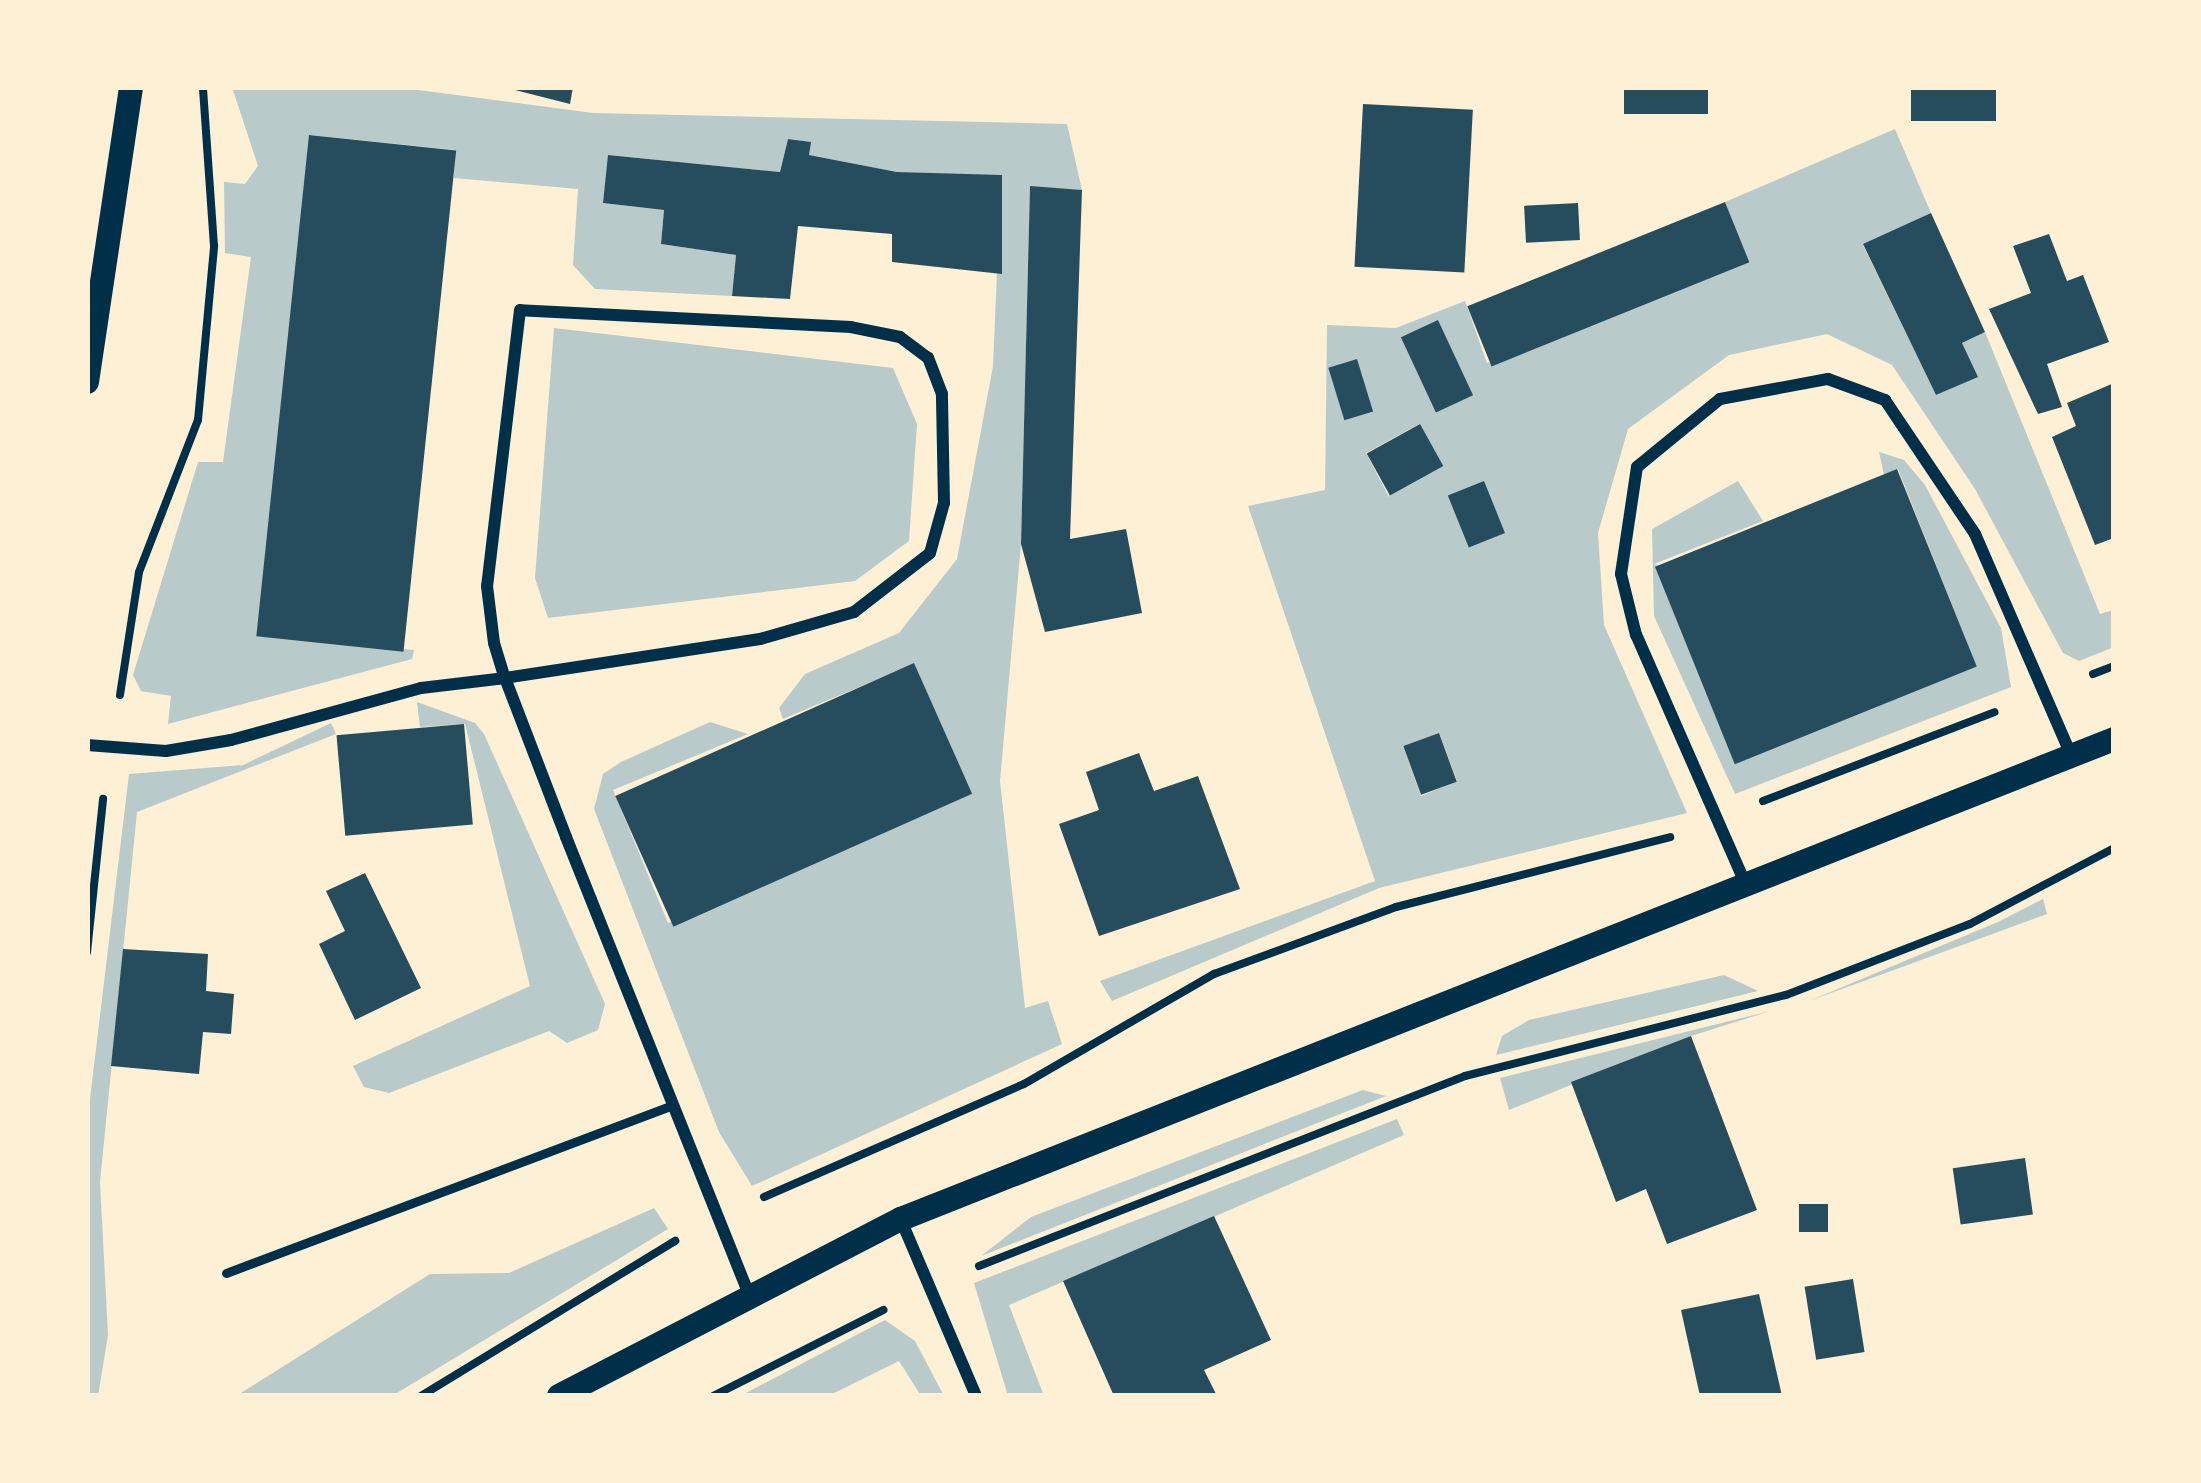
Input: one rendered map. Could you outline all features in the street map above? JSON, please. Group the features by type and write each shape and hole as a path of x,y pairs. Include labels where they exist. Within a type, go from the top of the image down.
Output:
{"main road":[{"path":"87,382 131,87"},
{"path":"559,1396 748,1291 901,1220 2114,739"}],"street":[{"path":"87,745 231,740 421,688 505,678 760,639 854,612 903,584 930,553 944,503 941,394 928,358 900,337 851,327 520,310 487,586 505,678 748,1291"},
{"path":"1746,885 1636,635 1621,574 1637,467 1720,399 1828,379 1885,400 1975,533 2072,756"},
{"path":"901,1220 976,1396"}],"lane":[{"path":"226,1273 673,1105"}],"path":[{"path":"87,952 111,747 139,572 198,420 214,246 203,87"},
{"path":"421,1396 719,1218 1024,1084 1214,974 1396,907 1639,849 2114,666"},
{"path":"713,1396 930,1287 1465,1076 1786,995 1970,924 2114,848"}],"shaded area":[{"path":"232,87 395,87 593,113 1067,124 1082,190 1030,187 1021,544 1000,781 1025,1008 1048,1001 1062,1044 752,1186 719,1132 594,809 603,774 621,762 710,722 748,734 613,790 668,923 972,793 914,664 783,719 779,708 805,674 899,633 957,559 993,366 1001,176 897,172 809,155 810,142 788,139 780,172 609,155 603,203 664,210 661,244 736,255 732,296 595,289 573,265 578,189 454,178 455,150 310,135 267,636 414,650 412,659 168,724 171,696 141,691 133,675 198,462 223,462 251,257 225,253 224,182 245,184 258,166"},
{"path":"1895,129 1931,213 1863,245 1936,395 1977,377 1962,343 1985,332 2100,614 2114,610 2114,647 2079,661 2063,653 1975,489 1892,365 1827,334 1729,355 1628,429 1598,533 1604,625 1687,813 1379,888 1112,1001 1100,981 1375,881 1248,506 1325,490 1327,325 1396,328 1465,301 1487,363 1748,262 1725,202","holes":["1438,321 1472,395 1436,411 1401,337","1419,424 1420,425 1389,497 1366,453","1439,733 1457,781 1421,796 1403,746"]},
{"path":"554,328 893,368 917,424 909,541 855,581 548,618 535,578"},
{"path":"1879,452 1904,460 1925,485 2001,628 2011,687 1735,794 1654,616 1652,529 1738,481 1763,521 1654,564 1976,665 1898,469 1884,475"},
{"path":"417,702 475,723 484,734 605,1004 598,1030 567,1043 549,1031 389,1093 364,1087 353,1066 530,986 465,724 420,727"},
{"path":"331,723 336,734 137,812 100,1182 108,1335 98,1396 87,1396 87,1124 129,774 243,765"},
{"path":"2043,899 2047,914 1809,1001 1998,922"},
{"path":"1724,975 1758,991 1496,1055 1502,1036 1529,1020"},
{"path":"1770,1011 1691,1036 1509,1110 1500,1078"},
{"path":"1363,1090 1386,1096 981,1256 1031,1217"},
{"path":"1397,1119 1404,1135 1009,1305 1044,1396 1008,1396 974,1283"},
{"path":"654,1208 668,1229 392,1396 236,1396 430,1274 509,1273"},
{"path":"885,1320 915,1341 944,1396 921,1396 899,1361 828,1396 740,1396"}],"building":[{"path":"503,87 573,87 570,104"},
{"path":"1624,87 1708,87 1708,114 1624,114"},
{"path":"1911,87 1996,87 1996,121 1911,121"},
{"path":"1363,104 1473,110 1464,273 1354,267"},
{"path":"309,135 456,150 404,652 256,636"},
{"path":"788,139 811,142 809,155 897,172 1002,175 1002,274 892,262 892,234 798,226 790,299 732,296 736,255 661,244 664,210 603,203 608,155 780,172"},
{"path":"1030,186 1082,190 1070,539 1126,529 1142,613 1045,632 1021,544"},
{"path":"1725,202 1749,262 1492,366 1467,306"},
{"path":"1578,203 1580,240 1526,243 1524,206"},
{"path":"1931,213 1985,332 1962,343 1978,377 1936,395 1863,244"},
{"path":"2049,234 2067,281 2083,275 2109,342 2047,364 2062,407 2038,414 1989,309 2031,293 2013,246"},
{"path":"1438,320 1473,395 1436,413 1401,337"},
{"path":"1357,359 1373,412 1344,420 1328,368"},
{"path":"2114,383 2114,538 2095,545 2052,437 2076,426 2067,403"},
{"path":"1420,424 1443,466 1390,496 1367,454"},
{"path":"1897,469 1977,666 1735,764 1655,567"},
{"path":"1484,481 1505,533 1469,548 1448,496"},
{"path":"914,663 972,794 673,927 615,796"},
{"path":"464,724 473,825 345,836 336,735"},
{"path":"1439,733 1457,782 1421,795 1403,746"},
{"path":"1139,753 1154,791 1198,776 1240,889 1099,936 1059,824 1099,810 1086,772"},
{"path":"365,873 421,988 355,1020 319,944 345,931 326,891"},
{"path":"123,949 208,954 206,991 234,994 231,1034 203,1032 199,1074 111,1066"},
{"path":"1691,1036 1757,1210 1667,1244 1646,1189 1616,1202 1571,1082"},
{"path":"2025,1158 2033,1214 1961,1225 1953,1168"},
{"path":"1799,1204 1828,1204 1828,1232 1799,1232"},
{"path":"1214,1216 1271,1340 1204,1370 1217,1396 1114,1396 1063,1281"},
{"path":"1853,1279 1865,1352 1816,1360 1805,1287"},
{"path":"1759,1294 1782,1396 1700,1396 1681,1310"}]}
